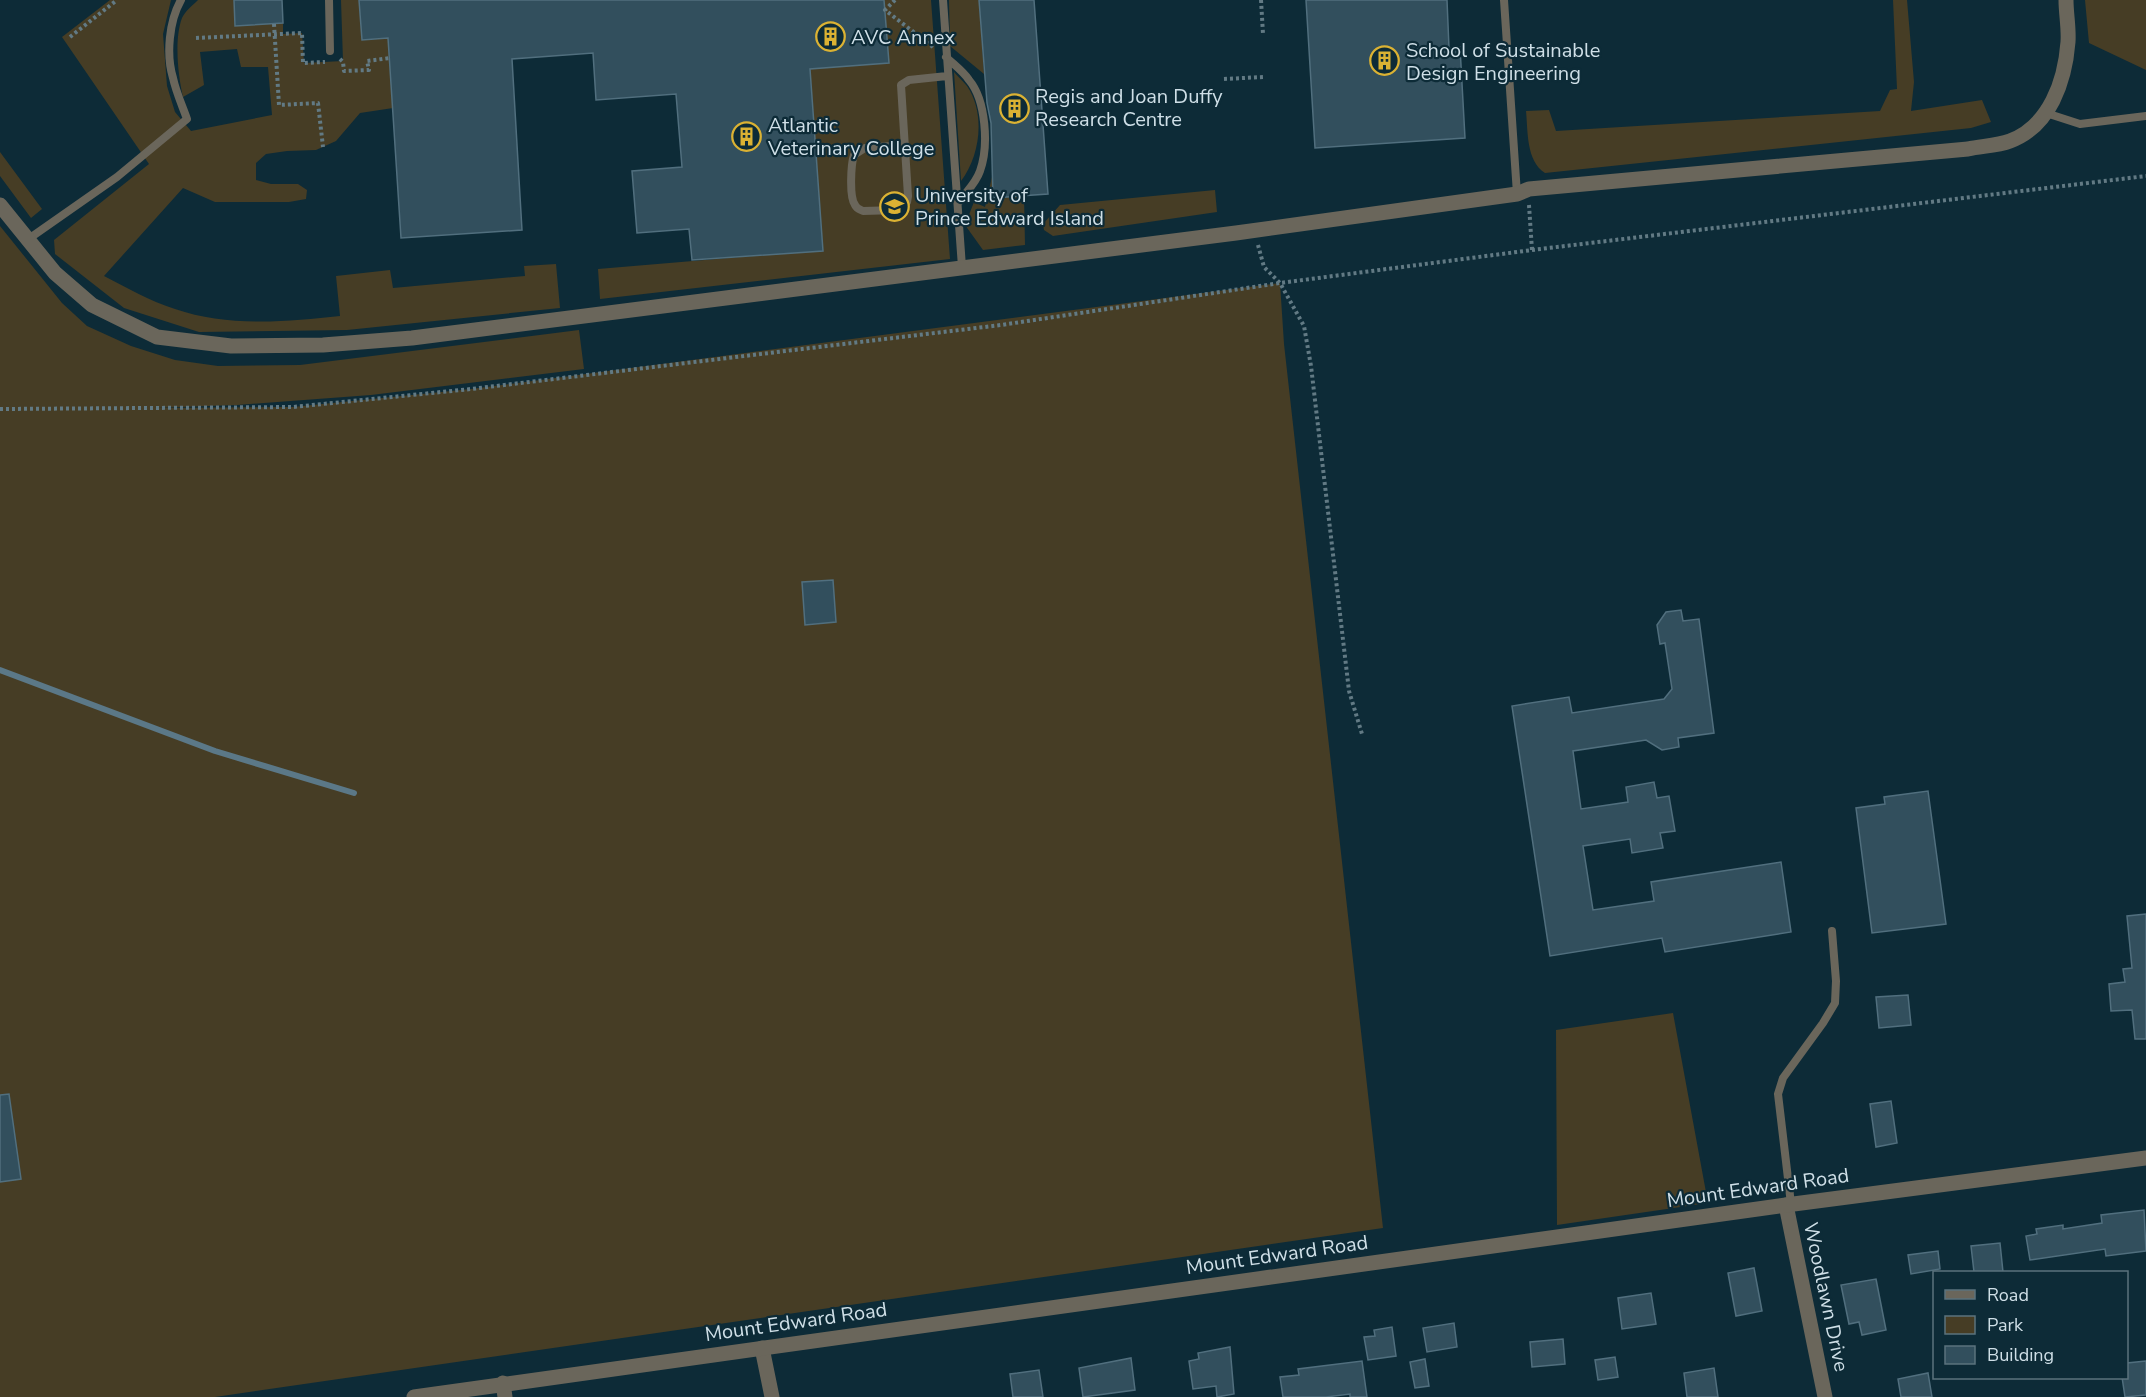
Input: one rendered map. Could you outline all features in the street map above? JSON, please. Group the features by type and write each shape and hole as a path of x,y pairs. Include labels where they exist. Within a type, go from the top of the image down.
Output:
{"street":[{"path":"0,205 55,273 92,305 157,337 231,346 323,345 412,338 1523,197 1529,189 1968,149 2010,141 2032,128 2046,113 2061,83 2068,41 2066,0"},
{"name":"Mount Edward Road","path":"414,1397 504,1390 762,1348 1788,1205 2146,1158"},
{"name":"Woodlawn Drive","path":"1788,1205 1825,1397"},
{"path":"762,1348 772,1397"}],"lane":[{"path":"27,240 117,177 187,119 172,77 170,55 172,27 181,0"},
{"path":"328,0 330,51"},
{"path":"943,0 962,267"},
{"path":"1504,0 1523,197"},
{"path":"946,57 969,80 982,104 984,138 980,171 959,202"},
{"path":"904,145 865,148 854,155 852,199 859,209 863,211 897,210 907,202 901,85 909,80 947,76"},
{"path":"2046,113 2080,124 2146,116"},
{"path":"1788,1205 1778,1094 1784,1078 1835,1003 1836,981 1832,931"}],"path":[{"path":"70,37 117,0"},
{"path":"1261,0 1263,34"},
{"path":"274,24 279,105 318,103 323,147"},
{"path":"196,38 302,33 303,63 344,62"},
{"path":"330,51 344,62"},
{"path":"344,62 344,71 369,70 367,61 390,58"},
{"path":"1224,79 1263,77"},
{"path":"0,409 293,407 493,387 1001,325 1280,283 1532,250 2146,176"},
{"path":"1523,197 1532,250"},
{"path":"1254,230 1264,267 1280,283 1304,326 1311,366 1349,691 1362,734"}],"green space":[{"path":"110,0 171,0 163,34 167,86 175,112 191,131 272,115 268,67 241,67 237,49 200,52 204,85 183,97 178,36 182,18 198,0 234,0 235,26 283,23 283,34 302,33 304,63 343,61 341,0 359,0 362,40 388,38 393,108 360,113 336,141 316,150 266,154 256,163 256,180 271,184 298,184 307,190 306,199 289,202 215,202 183,188 104,276 175,309 215,319 257,322 340,316 336,276 390,270 393,288 525,276 524,266 556,264 560,308 347,330 199,332 124,308 55,254 54,240 149,164 62,37"},
{"path":"884,0 931,0 950,259 600,299 598,269 823,250 810,69 888,63"},
{"path":"949,0 979,0 984,74 950,46"},
{"path":"1893,0 1907,0 1914,82 1911,111 1982,100 1991,122 1971,128 1545,173 1534,161 1529,145 1526,111 1549,110 1556,131 1880,111 1890,90 1897,89"},
{"path":"2085,0 2146,0 2146,70 2089,43"},
{"path":"954,72 967,86 973,97 978,122 973,160 961,181"},
{"path":"0,152 42,209 31,218 0,176"},
{"path":"992,177 994,198 1024,196 1025,245 983,250 965,225 974,202 985,207"},
{"path":"1215,190 1217,212 1053,236 1044,230 1043,224 1060,205"},
{"path":"0,226 62,303 87,326 131,346 175,360 218,366 300,365 579,330 584,369 371,395 237,405 153,408 293,407 471,389 1280,283 1284,344 1383,1228 215,1397 0,1397"},
{"path":"1673,1013 1708,1203 1557,1225 1556,1030"}],"building":[{"path":"234,0 282,0 283,23 235,26"},
{"name":"Atlantic Veterinary College","path":"359,0 884,0 889,63 810,69 823,251 692,260 689,229 637,233 632,171 682,167 676,94 596,100 593,53 512,59 522,230 401,238 388,38 362,40"},
{"name":"Regis and Joan Duffy Research Centre","path":"979,0 1034,0 1048,194 993,198 991,123 987,103"},
{"name":"School of Sustainable Design Engineering","path":"1306,0 1447,0 1449,48 1460,47 1465,138 1315,148"},
{"path":"833,580 836,622 805,625 802,582"},
{"path":"1681,610 1683,621 1699,619 1714,733 1678,738 1679,747 1662,750 1646,740 1573,751 1581,809 1628,802 1626,787 1654,782 1657,798 1669,796 1675,831 1660,833 1663,848 1632,853 1630,839 1583,846 1593,910 1654,901 1651,882 1781,862 1791,932 1665,952 1662,938 1550,956 1512,706 1569,697 1572,713 1664,699 1672,689 1665,643 1660,644 1657,625 1666,612"},
{"path":"1928,791 1946,924 1872,933 1856,808 1885,804 1884,797"},
{"path":"2146,914 2146,1039 2135,1039 2132,1010 2111,1011 2109,984 2125,982 2123,969 2132,968 2127,916"},
{"path":"1908,995 1911,1025 1879,1028 1876,997"},
{"path":"9,1094 21,1179 0,1182 0,1095"},
{"path":"1891,1101 1897,1143 1876,1147 1870,1104"},
{"path":"2144,1210 2146,1251 2106,1256 2105,1249 2030,1260 2026,1236 2037,1234 2036,1229 2063,1225 2063,1229 2102,1223 2101,1215"},
{"path":"2000,1243 2003,1271 1974,1271 1971,1246"},
{"path":"1938,1251 1940,1269 1911,1274 1908,1255"},
{"path":"1754,1268 1762,1311 1736,1316 1728,1273"},
{"path":"1876,1279 1886,1330 1862,1335 1859,1322 1849,1324 1841,1285"},
{"path":"1651,1293 1656,1324 1622,1329 1618,1298"},
{"path":"1454,1323 1457,1347 1427,1352 1423,1328"},
{"path":"1392,1327 1396,1356 1368,1360 1364,1337 1375,1336 1374,1330"},
{"path":"1563,1339 1565,1364 1532,1367 1530,1342"},
{"path":"1230,1347 1234,1394 1217,1397 1216,1386 1193,1389 1189,1361 1199,1359 1198,1353"},
{"path":"1615,1357 1618,1377 1598,1380 1595,1360"},
{"path":"1131,1358 1135,1390 1083,1397 1079,1368"},
{"path":"1425,1359 1429,1386 1415,1388 1410,1362"},
{"path":"1362,1361 1367,1397 1350,1397 1350,1394 1326,1397 1283,1397 1280,1377 1299,1375 1298,1369"},
{"path":"2146,1361 2146,1395 2125,1397 2122,1379 2128,1379 2128,1363"},
{"path":"1714,1368 1718,1397 1687,1397 1684,1373"},
{"path":"1039,1370 1043,1397 1013,1397 1010,1374"},
{"path":"1928,1373 1932,1397 1901,1397 1898,1379"}],"waterway":[{"path":"0,670 215,751 354,793"}],"place":[{"name":"AVC Annex","path":"830,37"},
{"name":"School of Sustainable Design Engineering","path":"1385,61"},
{"name":"Regis and Joan Duffy Research Centre","path":"1014,108"},
{"name":"Atlantic Veterinary College","path":"747,137"},
{"name":"University of Prince Edward Island","path":"894,206"}]}
